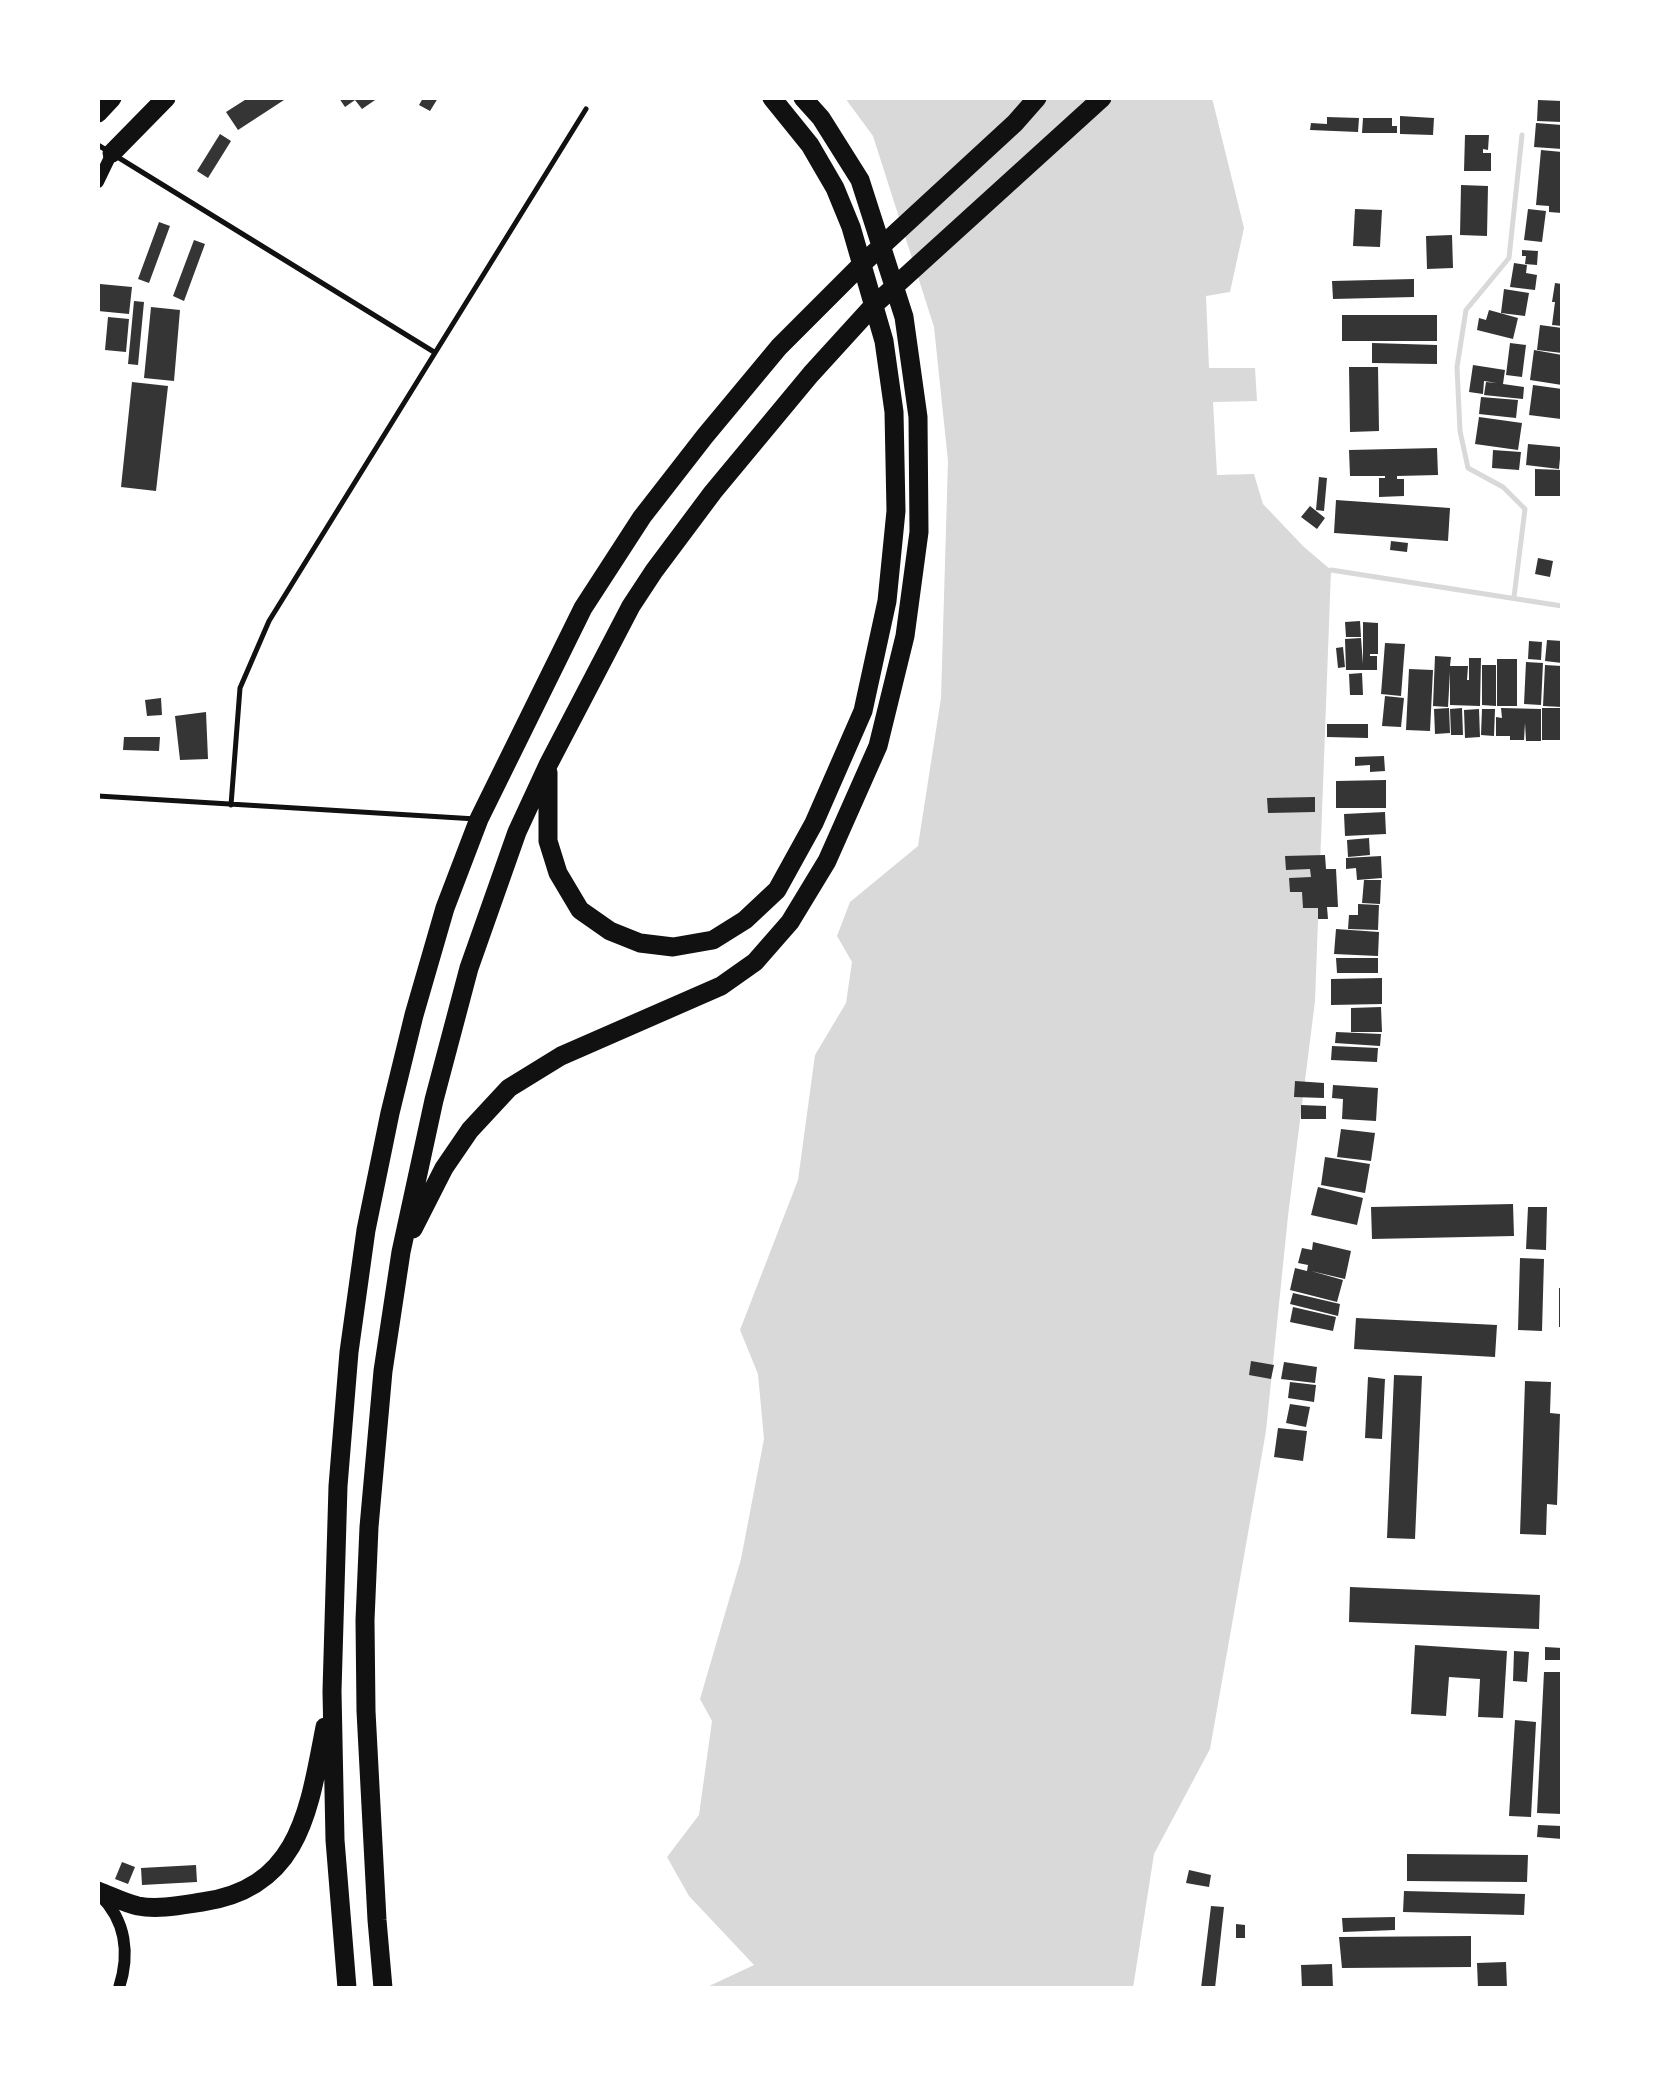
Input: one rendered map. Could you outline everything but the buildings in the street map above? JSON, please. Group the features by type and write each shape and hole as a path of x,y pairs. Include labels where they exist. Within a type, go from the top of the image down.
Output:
{"highway":[{"path":"98,113 112,98"},
{"path":"105,149 166,98"},
{"path":"548,765 548,841 558,873 580,910 610,931 640,943 673,947 713,940 745,920 777,890 814,823 863,711 887,601 896,511 894,412 884,341 851,227 835,188 810,145 772,98"},
{"path":"401,1252 444,1168 470,1130 509,1088 561,1056 721,986 755,962 790,922 827,860 878,746 905,636 919,532 918,417 904,317 860,180 821,118 803,98"},
{"path":"347,1988 335,1840 332,1691 338,1486 349,1352 366,1230 390,1113 414,1015 445,908 479,819 583,608 642,517 779,347 1037,98"},
{"path":"383,1988 367,1737 365,1620 369,1527 383,1371 401,1252 433,1100 469,968 517,832 548,765 631,606 713,492 811,374 873,306 1101,98"},
{"path":"98,1892 139,1906 181,1905 217,1900 247,1889 279,1866 298,1834 311,1796 332,1691"}],"street":[{"path":"98,182 105,149"},
{"path":"98,1892 115,1914 125,1943 126,1958 119,1988"}],"lane":[{"path":"231,805 240,688 269,621 586,109"},
{"path":"105,149 434,352"},
{"path":"98,796 479,819"}],"shaded area":[{"path":"845,98 1212,98 1244,228 1230,292 1206,296 1209,368 1255,368 1257,401 1213,402 1217,475 1254,474 1263,504 1303,546 1331,570 1315,1001 1288,1216 1266,1431 1210,1749 1154,1854 1133,1988 705,1988 754,1965 689,1896 667,1857 699,1815 712,1721 700,1699 741,1559 764,1439 758,1374 740,1330 798,1180 815,1055 846,1003 852,962 837,936 850,902 918,846 941,698 948,461 934,327 873,136"}],"waterway":[{"path":"1514,597 1525,509 1503,487 1468,468 1460,431 1457,367 1466,310 1509,258 1522,135"},
{"path":"1331,570 1562,606"}]}
